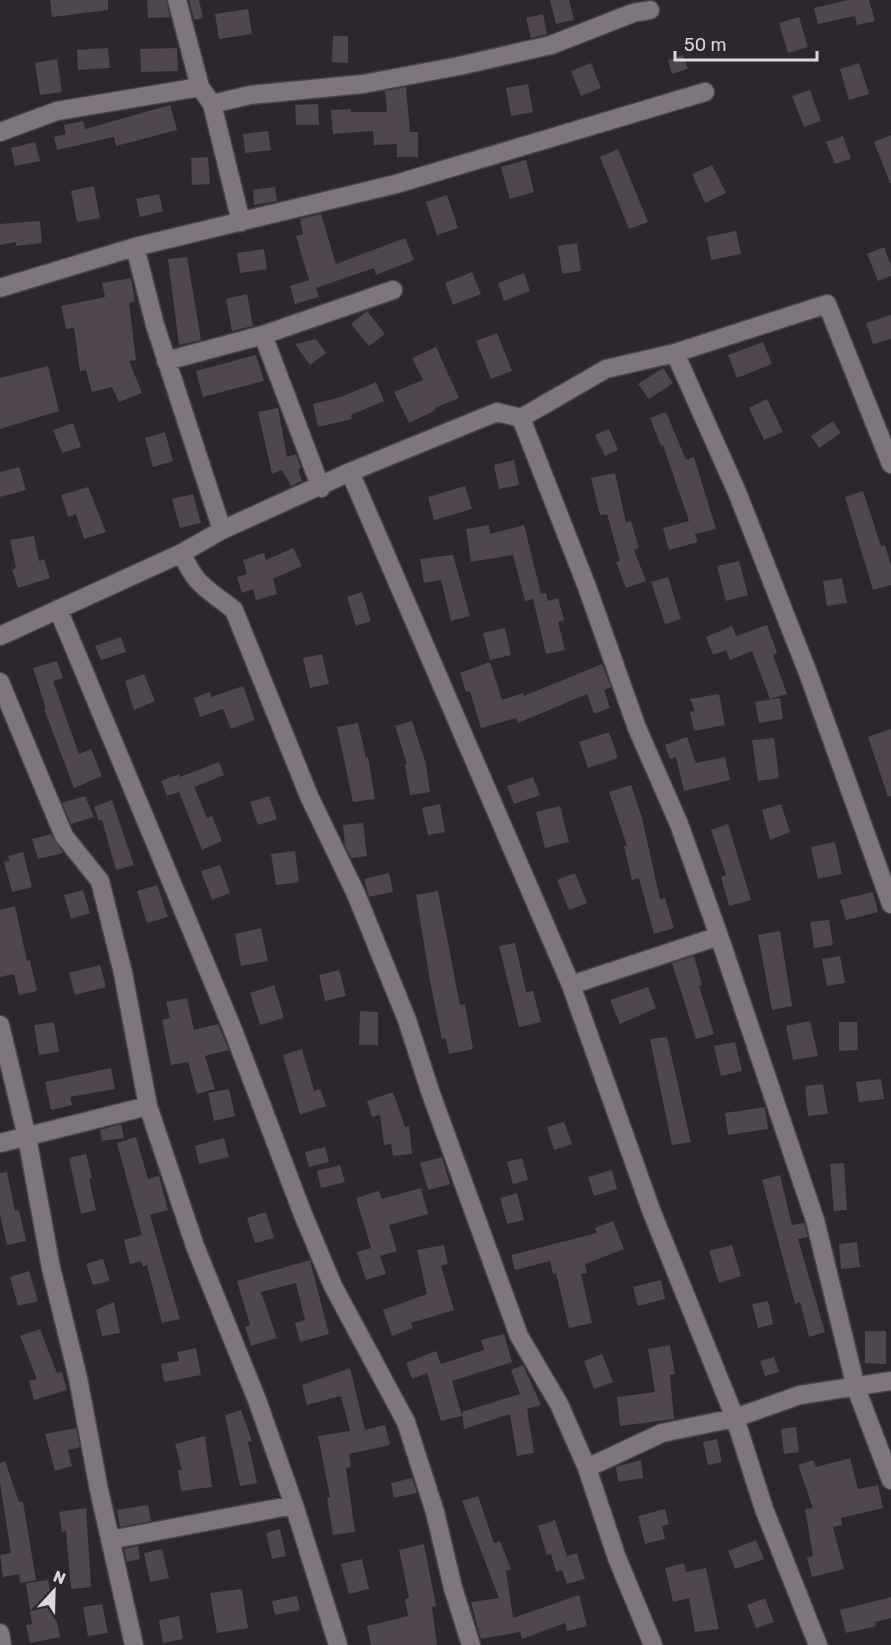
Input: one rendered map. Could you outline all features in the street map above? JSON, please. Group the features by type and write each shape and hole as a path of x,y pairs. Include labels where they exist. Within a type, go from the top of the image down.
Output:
{"street":[{"path":"177,0 201,87 212,104 241,222"},
{"path":"212,104 250,95 363,84 459,66 551,45 633,13 650,10"},
{"path":"0,132 57,111 201,87"},
{"path":"0,288 135,246 396,184 705,92"},
{"path":"135,246 166,362 222,530"},
{"path":"166,362 263,335 393,290"},
{"path":"0,636 182,553 222,530 321,488 350,472 497,412 521,418 606,369 675,353 827,304 891,464"},
{"path":"263,335 321,488"},
{"path":"675,353 737,492 796,641 891,904"},
{"path":"521,418 587,587 638,728 679,824 719,936 815,1220 856,1388 891,1480"},
{"path":"350,472 571,985 651,1210 735,1418 764,1509 818,1645"},
{"path":"182,553 191,574 200,586 234,610 309,796 356,894 407,1020 430,1091 519,1336 546,1379 587,1468 617,1558 653,1645"},
{"path":"58,609 234,1030 302,1212 333,1286 406,1422 435,1512 453,1588 471,1645"},
{"path":"0,682 64,836 100,881 123,973 148,1106 195,1246 257,1400 294,1504 338,1645"},
{"path":"571,985 719,936"},
{"path":"0,1025 27,1137 51,1268 78,1378 110,1540 134,1645"},
{"path":"0,1143 148,1106"},
{"path":"587,1468 662,1433 735,1418 800,1395 891,1381"},
{"path":"110,1540 294,1504"},
{"path":"0,1633 2,1645"}],"building":[{"path":"50,0 108,0 108,10 52,17"},
{"path":"147,0 166,0 170,17 148,18"},
{"path":"189,0 199,0 203,18 194,20"},
{"path":"550,0 569,0 574,20 556,24"},
{"path":"848,0 869,0 875,21 857,25 855,16 818,24 814,8"},
{"path":"248,9 252,34 219,39 215,14"},
{"path":"543,14 547,34 531,38 526,18"},
{"path":"799,17 808,47 788,53 779,23"},
{"path":"333,36 348,36 348,63 332,62"},
{"path":"108,48 110,68 78,70 77,50"},
{"path":"177,48 178,71 141,72 140,49"},
{"path":"683,55 688,69 672,74 668,60"},
{"path":"57,59 62,92 40,95 35,63"},
{"path":"591,63 601,88 581,96 571,71"},
{"path":"859,63 869,94 849,100 840,69"},
{"path":"528,84 533,112 511,116 506,88"},
{"path":"406,87 410,132 418,132 418,157 397,157 397,144 374,145 373,131 333,134 331,110 387,112 385,91"},
{"path":"810,90 821,121 804,127 792,96"},
{"path":"318,104 319,125 296,125 295,105"},
{"path":"170,105 177,130 116,146 114,137 57,150 54,137 66,134 64,125 83,121 85,129"},
{"path":"268,131 271,150 245,153 243,134"},
{"path":"891,135 891,183 890,183 874,142"},
{"path":"843,136 851,159 835,164 826,142"},
{"path":"35,142 40,161 15,166 11,148"},
{"path":"618,149 648,222 629,229 600,157"},
{"path":"208,157 210,184 192,185 191,158"},
{"path":"526,160 534,192 510,199 501,167"},
{"path":"712,165 726,193 705,203 692,174"},
{"path":"94,186 100,218 77,222 71,191"},
{"path":"275,187 277,201 254,205 253,190"},
{"path":"159,194 163,211 140,217 136,199"},
{"path":"447,195 458,228 437,235 426,202"},
{"path":"321,214 336,264 405,238 414,260 376,275 374,268 316,288 319,297 295,304 290,286 309,280 296,236 303,234 300,219"},
{"path":"40,221 42,243 16,246 16,242 0,245 0,224"},
{"path":"736,231 741,254 711,260 707,237"},
{"path":"577,243 581,271 562,274 558,246"},
{"path":"884,247 891,265 891,276 878,281 867,254"},
{"path":"264,249 267,269 240,273 237,253"},
{"path":"187,257 201,340 179,345 168,259"},
{"path":"472,272 481,294 453,305 445,283"},
{"path":"524,273 530,291 504,301 498,283"},
{"path":"131,278 135,301 129,303 136,360 129,361 142,393 119,402 112,387 92,392 86,370 80,371 74,328 66,329 61,306 105,297 102,283"},
{"path":"247,294 253,326 232,331 226,299"},
{"path":"367,311 385,334 369,346 351,324"},
{"path":"891,315 891,339 873,344 866,323"},
{"path":"497,333 512,371 491,379 476,341"},
{"path":"316,339 326,353 310,365 295,344"},
{"path":"763,342 772,364 737,378 728,355"},
{"path":"436,347 459,398 409,423 394,392 423,380 412,358"},
{"path":"256,355 264,381 203,397 196,371"},
{"path":"48,366 59,411 0,429 0,378"},
{"path":"663,368 673,383 649,399 638,384"},
{"path":"376,382 384,401 351,415 352,419 318,427 313,404 341,397"},
{"path":"767,399 783,432 764,440 749,408"},
{"path":"278,408 287,457 296,454 301,468 298,469 302,481 291,486 282,470 272,474 258,412"},
{"path":"666,412 686,460 694,457 716,529 695,534 698,542 669,550 663,528 689,521 663,445 661,446 650,418"},
{"path":"833,421 841,433 819,448 811,436"},
{"path":"73,423 81,447 62,453 53,430"},
{"path":"609,429 618,450 605,456 595,435"},
{"path":"165,432 173,461 153,467 145,438"},
{"path":"514,460 519,485 499,489 494,465"},
{"path":"19,467 26,490 0,497 0,472"},
{"path":"615,473 626,522 631,521 639,548 634,550 646,581 626,588 616,562 620,561 607,514 600,515 591,478"},
{"path":"465,486 472,509 434,520 428,497"},
{"path":"88,487 106,532 84,539 76,514 68,517 61,495"},
{"path":"863,491 881,546 885,545 891,565 891,585 873,590 845,497"},
{"path":"193,494 201,523 180,528 172,499"},
{"path":"489,525 490,534 524,525 541,594 546,593 548,601 558,598 564,620 558,622 565,650 546,654 533,599 525,601 513,555 471,562 466,529"},
{"path":"34,536 39,561 44,559 50,578 18,588 12,570 16,568 10,540"},
{"path":"293,548 302,566 273,579 277,594 256,600 253,589 242,593 237,577 247,574 243,560 264,553 266,560"},
{"path":"453,555 470,616 451,621 441,580 424,583 420,559"},
{"path":"739,561 748,595 726,601 717,566"},
{"path":"668,577 681,619 665,624 651,582"},
{"path":"842,578 847,603 827,606 823,581"},
{"path":"362,592 371,621 356,626 347,597"},
{"path":"767,625 777,653 773,655 787,694 770,699 752,651 730,660 726,650 713,655 706,637 732,626 736,636"},
{"path":"505,628 511,655 490,660 483,633"},
{"path":"121,637 126,652 101,660 95,646"},
{"path":"322,654 329,684 310,688 303,658"},
{"path":"57,661 63,678 53,681 79,754 91,749 102,776 74,788 44,709 46,709 33,668"},
{"path":"490,662 502,700 523,693 524,696 602,664 611,687 604,690 610,708 594,714 587,694 518,723 516,718 481,728 470,691 466,692 460,673"},
{"path":"144,674 155,701 134,710 125,681"},
{"path":"243,686 255,720 231,729 223,709 200,717 194,698 210,692 211,697"},
{"path":"719,694 725,725 694,731 690,712 695,711 690,699"},
{"path":"780,698 783,719 759,723 755,702"},
{"path":"412,721 426,764 430,792 410,795 405,765 407,764 395,726"},
{"path":"358,723 366,758 368,757 375,799 353,802 337,727"},
{"path":"891,729 891,796 888,797 868,737"},
{"path":"609,732 618,758 588,768 579,742"},
{"path":"687,737 696,763 725,757 730,780 684,791 676,757 670,759 665,745"},
{"path":"774,738 779,778 758,781 752,740"},
{"path":"219,762 224,775 194,787 207,818 212,816 222,841 202,850 179,792 167,796 161,781 179,774 180,777"},
{"path":"533,777 540,795 514,804 507,786"},
{"path":"631,785 642,818 660,899 665,898 674,928 654,934 639,878 632,880 624,846 627,846 609,792"},
{"path":"85,796 94,817 71,824 62,803"},
{"path":"269,796 277,819 258,825 250,802"},
{"path":"112,800 134,865 116,870 102,820 99,821 94,807"},
{"path":"440,804 445,832 428,835 422,808"},
{"path":"781,804 790,832 770,840 762,810"},
{"path":"560,806 569,842 545,848 536,812"},
{"path":"363,823 367,856 351,858 345,845 343,825"},
{"path":"728,824 751,900 729,906 721,877 726,875 711,830"},
{"path":"51,834 63,853 38,859 32,839"},
{"path":"835,842 842,874 818,879 811,847"},
{"path":"295,851 299,882 276,885 271,854"},
{"path":"23,852 32,887 12,892 4,862 10,861 8,856"},
{"path":"220,865 230,893 212,900 201,871"},
{"path":"389,873 393,892 369,897 364,879"},
{"path":"575,873 587,903 569,910 557,880"},
{"path":"157,885 168,917 147,923 137,891"},
{"path":"83,890 90,913 71,919 64,895"},
{"path":"438,891 460,1005 465,1004 473,1049 449,1054 446,1038 442,1039 431,987 416,895"},
{"path":"873,892 878,912 846,920 840,900"},
{"path":"15,906 27,961 30,960 37,991 19,995 14,974 0,977 0,910"},
{"path":"829,920 833,945 814,948 810,922"},
{"path":"261,928 268,961 241,966 235,934"},
{"path":"780,931 792,1006 772,1010 758,935"},
{"path":"515,943 526,992 533,991 541,1022 519,1027 499,946"},
{"path":"694,956 702,985 699,986 714,1034 696,1039 672,963"},
{"path":"840,956 845,983 827,986 822,959"},
{"path":"100,965 106,987 75,995 69,973"},
{"path":"339,970 346,996 325,1001 319,975"},
{"path":"274,985 284,1018 260,1025 250,993"},
{"path":"648,987 656,1008 620,1024 610,1000"},
{"path":"187,998 194,1030 218,1024 229,1050 205,1056 215,1089 197,1094 188,1062 171,1065 162,1020 170,1018 166,1002"},
{"path":"360,1011 378,1012 378,1045 359,1045"},
{"path":"810,1021 818,1056 793,1060 786,1026"},
{"path":"54,1022 59,1052 39,1055 34,1025"},
{"path":"839,1022 857,1022 858,1050 839,1051"},
{"path":"667,1037 691,1142 672,1145 650,1039"},
{"path":"735,1042 742,1071 721,1076 714,1046"},
{"path":"302,1049 314,1091 320,1089 326,1106 300,1115 283,1055"},
{"path":"111,1068 115,1089 70,1097 72,1105 51,1110 45,1082"},
{"path":"881,1079 884,1099 859,1102 856,1082"},
{"path":"823,1084 828,1114 808,1116 805,1086"},
{"path":"229,1089 235,1116 214,1121 208,1093"},
{"path":"393,1092 405,1127 409,1126 412,1154 393,1156 391,1144 384,1145 380,1115 372,1117 367,1101"},
{"path":"765,1107 768,1129 728,1135 725,1113"},
{"path":"564,1122 572,1144 554,1150 547,1127"},
{"path":"121,1124 124,1138 102,1141 100,1130"},
{"path":"136,1137 148,1179 159,1176 168,1210 150,1215 180,1319 162,1323 147,1265 143,1267 141,1261 130,1264 124,1240 142,1235 117,1143"},
{"path":"224,1138 229,1157 199,1164 195,1146"},
{"path":"325,1147 329,1162 309,1167 305,1152"},
{"path":"86,1154 96,1210 81,1214 69,1158"},
{"path":"442,1157 450,1184 428,1190 420,1163"},
{"path":"522,1158 528,1180 513,1184 507,1162"},
{"path":"844,1163 847,1210 834,1211 830,1164"},
{"path":"340,1165 345,1182 321,1188 317,1171"},
{"path":"612,1170 617,1189 594,1196 588,1177"},
{"path":"7,1172 15,1211 19,1210 26,1241 7,1245 0,1215 0,1173"},
{"path":"780,1175 792,1225 804,1223 808,1237 798,1239 825,1332 809,1337 800,1302 795,1304 762,1180"},
{"path":"421,1188 428,1214 389,1225 397,1251 380,1256 386,1274 366,1280 357,1252 371,1248 356,1198 379,1191 382,1199"},
{"path":"517,1193 524,1220 507,1224 500,1198"},
{"path":"266,1212 274,1238 255,1243 247,1218"},
{"path":"613,1221 624,1249 585,1264 587,1273 581,1274 592,1323 569,1328 556,1273 553,1274 550,1261 515,1270 511,1255 597,1233 595,1228"},
{"path":"857,1242 860,1267 841,1269 839,1244"},
{"path":"444,1245 448,1264 441,1266 454,1310 411,1323 413,1328 392,1336 383,1310 427,1294 417,1250"},
{"path":"732,1245 741,1276 719,1283 709,1251"},
{"path":"103,1259 110,1281 93,1285 86,1264"},
{"path":"310,1260 329,1334 300,1342 295,1323 305,1320 296,1283 261,1292 277,1338 251,1346 245,1327 250,1325 237,1281"},
{"path":"29,1271 38,1301 18,1306 10,1277"},
{"path":"661,1280 665,1299 638,1306 633,1287"},
{"path":"768,1301 773,1324 758,1328 752,1304"},
{"path":"114,1302 120,1333 102,1336 96,1310"},
{"path":"40,1329 57,1373 62,1372 67,1390 34,1400 29,1381 37,1379 20,1336"},
{"path":"865,1331 886,1331 886,1364 865,1363"},
{"path":"504,1334 512,1362 452,1381 462,1416 441,1421 427,1373 412,1379 406,1363 436,1351 441,1364 484,1350 481,1340"},
{"path":"670,1345 675,1374 670,1375 674,1419 620,1426 617,1397 655,1392 648,1349"},
{"path":"196,1348 201,1375 164,1382 161,1364 179,1361 177,1352"},
{"path":"602,1354 613,1382 594,1389 584,1361"},
{"path":"774,1357 779,1372 765,1376 760,1361"},
{"path":"523,1365 541,1405 527,1409 534,1453 517,1456 510,1414 464,1429 462,1412 520,1394 511,1370"},
{"path":"350,1368 365,1430 385,1425 390,1445 349,1454 351,1467 346,1468 355,1532 333,1535 327,1497 330,1497 318,1436 350,1431 341,1396 307,1405 302,1385"},
{"path":"241,1410 252,1441 248,1442 257,1483 240,1486 225,1415"},
{"path":"796,1427 799,1452 784,1454 781,1429"},
{"path":"76,1428 80,1447 68,1450 72,1466 55,1471 45,1434"},
{"path":"205,1436 212,1487 181,1491 178,1470 182,1470 175,1444"},
{"path":"717,1439 722,1462 708,1465 703,1442"},
{"path":"850,1458 858,1489 878,1485 883,1508 841,1518 842,1525 833,1527 844,1569 812,1577 807,1557 813,1556 805,1509 813,1508 798,1465 813,1460 816,1467"},
{"path":"641,1460 643,1478 618,1482 616,1467"},
{"path":"5,1461 19,1502 23,1502 36,1580 20,1583 19,1574 3,1577 0,1555 11,1553 0,1483 0,1463"},
{"path":"412,1478 417,1493 394,1498 391,1483"},
{"path":"478,1496 494,1543 500,1541 511,1569 506,1571 513,1618 579,1595 587,1626 567,1631 565,1623 522,1639 520,1632 481,1639 478,1630 483,1628 478,1629 471,1602 499,1598 462,1501"},
{"path":"148,1505 151,1521 120,1527 117,1510"},
{"path":"86,1508 91,1587 71,1589 66,1531 62,1532 59,1512"},
{"path":"665,1509 669,1524 662,1526 665,1539 645,1544 638,1516"},
{"path":"555,1520 567,1556 577,1553 585,1579 567,1584 562,1570 556,1572 551,1554 547,1555 538,1526"},
{"path":"280,1529 286,1556 272,1559 266,1533"},
{"path":"756,1540 764,1559 735,1569 728,1551"},
{"path":"424,1544 436,1606 432,1607 437,1645 371,1645 367,1626 408,1616 405,1599 409,1598 399,1550"},
{"path":"138,1546 140,1559 127,1562 124,1549"},
{"path":"162,1549 169,1578 150,1582 144,1553"},
{"path":"362,1559 369,1589 349,1594 341,1564"},
{"path":"684,1563 686,1572 706,1568 719,1629 695,1632 689,1598 673,1602 665,1568"},
{"path":"48,1580 60,1637 30,1643 26,1625 32,1624 26,1583"},
{"path":"242,1589 248,1628 217,1633 210,1593"},
{"path":"297,1596 300,1610 275,1615 272,1601"},
{"path":"891,1597 891,1618 875,1622 876,1626 846,1633 840,1610"},
{"path":"765,1598 774,1622 756,1628 747,1605"},
{"path":"102,1604 108,1633 88,1636 83,1607"},
{"path":"179,1616 183,1639 163,1643 159,1620"}]}
